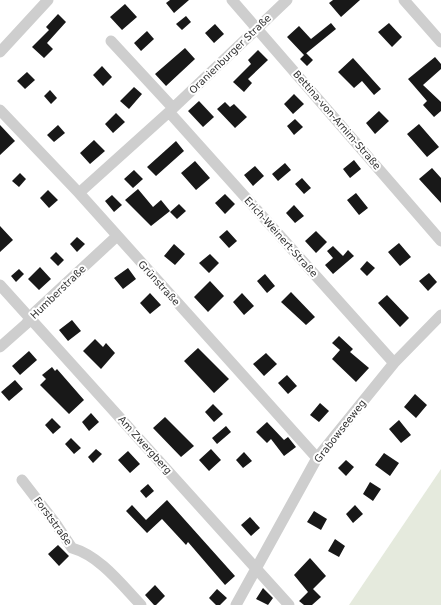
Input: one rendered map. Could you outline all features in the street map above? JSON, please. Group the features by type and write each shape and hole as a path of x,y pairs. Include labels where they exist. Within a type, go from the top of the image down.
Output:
{"street":[{"path":"0,52 48,0"},
{"name":"Bettina-von-Arnim-Straße","path":"232,0 441,241"},
{"name":"Oranienburger Straße","path":"79,193 171,110 287,0"},
{"path":"404,0 441,42"},
{"path":"111,41 171,110"},
{"name":"Grünstraße","path":"0,110 79,193 317,458"},
{"name":"Erich-Weinert-Straße","path":"171,110 394,362"},
{"name":"Humberstraße","path":"0,347 117,236"},
{"name":"Am Zwergberg","path":"0,285 289,605"},
{"name":"Grabowseeweg","path":"236,605 317,458 394,362 441,315"},
{"name":"Forststraße","path":"22,480 56,524 72,548 84,551 108,571 142,605"}],"shaded area":[{"path":"441,469 441,605 349,605"}],"building":[{"path":"170,0 189,0 174,13 166,3"},
{"path":"333,0 360,0 341,17 329,3"},
{"path":"125,4 137,17 122,30 110,17"},
{"path":"58,14 66,22 47,43 53,49 44,58 32,47 49,30 46,27"},
{"path":"186,16 191,22 182,30 176,24"},
{"path":"331,23 336,29 304,55 287,37 299,26 311,39"},
{"path":"389,23 402,37 392,47 378,32"},
{"path":"215,24 224,34 214,43 205,33"},
{"path":"147,31 154,39 141,51 134,43"},
{"path":"185,48 195,59 166,86 155,74"},
{"path":"258,50 268,60 248,79 252,83 244,92 233,82 251,64 248,60"},
{"path":"306,53 313,60 307,66 300,59"},
{"path":"435,57 441,64 441,69 423,85 441,102 441,111 434,117 423,105 427,101 408,79"},
{"path":"353,58 381,89 374,95 362,81 354,88 338,72"},
{"path":"102,66 112,77 103,86 93,75"},
{"path":"27,72 35,80 25,89 17,81"},
{"path":"134,87 142,94 129,109 120,101"},
{"path":"50,90 57,98 51,104 44,96"},
{"path":"294,94 304,104 293,114 284,104"},
{"path":"199,101 214,117 203,127 188,111"},
{"path":"225,102 230,107 234,104 247,117 235,128 217,109"},
{"path":"379,111 389,121 375,134 366,123"},
{"path":"116,113 125,122 113,133 105,124"},
{"path":"295,119 303,127 294,135 287,126"},
{"path":"419,124 439,147 427,157 407,134"},
{"path":"0,125 15,141 0,155"},
{"path":"58,125 65,133 54,142 47,135"},
{"path":"94,140 105,151 90,164 80,153"},
{"path":"176,141 184,151 156,176 147,167"},
{"path":"354,160 361,169 350,178 343,169"},
{"path":"195,161 210,178 196,190 181,173"},
{"path":"285,163 291,170 278,181 272,174"},
{"path":"255,166 264,176 253,186 244,175"},
{"path":"432,168 441,178 441,203 419,179"},
{"path":"134,170 143,179 133,188 124,179"},
{"path":"20,173 26,179 19,187 12,181"},
{"path":"302,178 311,188 304,194 295,184"},
{"path":"138,189 153,207 161,200 170,211 151,226 125,200"},
{"path":"48,190 58,200 49,208 40,198"},
{"path":"356,193 368,208 359,215 347,200"},
{"path":"225,194 235,204 225,214 215,203"},
{"path":"112,195 122,205 114,212 105,201"},
{"path":"179,204 186,211 177,219 170,212"},
{"path":"294,205 304,216 295,223 286,213"},
{"path":"0,226 13,240 0,252"},
{"path":"227,230 237,241 229,248 219,237"},
{"path":"316,231 327,242 316,253 305,241"},
{"path":"77,237 85,244 77,252 70,244"},
{"path":"399,243 411,257 400,266 388,252"},
{"path":"174,244 185,254 175,265 164,256"},
{"path":"333,246 343,256 348,250 354,256 333,274 325,265 333,258 327,251"},
{"path":"56,252 64,260 58,266 50,258"},
{"path":"210,254 219,263 209,273 199,263"},
{"path":"367,261 375,268 367,276 360,269"},
{"path":"40,267 51,279 39,290 28,279"},
{"path":"128,268 136,279 123,289 114,278"},
{"path":"19,269 24,274 16,282 11,276"},
{"path":"429,273 437,282 428,291 419,281"},
{"path":"265,274 275,286 267,293 257,281"},
{"path":"210,281 224,296 208,312 194,297"},
{"path":"291,292 315,317 306,325 281,302"},
{"path":"150,293 161,305 150,314 140,303"},
{"path":"242,293 254,306 244,315 233,302"},
{"path":"387,295 409,318 400,327 378,303"},
{"path":"72,320 81,331 68,341 59,330"},
{"path":"339,336 353,349 350,352 369,368 356,382 332,359 340,350 332,343"},
{"path":"95,339 103,347 106,343 115,353 101,369 83,351"},
{"path":"198,348 229,379 214,393 184,361"},
{"path":"29,351 37,360 20,375 12,366"},
{"path":"266,353 277,364 264,376 253,364"},
{"path":"52,367 55,371 57,369 84,400 69,414 40,385 46,379 42,375"},
{"path":"287,375 297,386 288,394 278,383"},
{"path":"15,380 23,389 9,401 1,392"},
{"path":"415,394 427,405 416,418 404,407"},
{"path":"320,403 329,411 319,422 310,415"},
{"path":"213,404 223,414 214,422 205,412"},
{"path":"91,413 99,422 89,431 82,422"},
{"path":"165,417 194,446 181,457 153,428"},
{"path":"52,418 61,427 53,434 45,425"},
{"path":"399,420 411,435 401,443 389,429"},
{"path":"267,422 284,440 288,437 296,447 284,456 271,439 267,443 256,432"},
{"path":"226,426 231,432 217,444 212,438"},
{"path":"71,438 81,448 74,454 65,444"},
{"path":"96,449 102,454 93,463 88,457"},
{"path":"211,449 221,460 209,471 199,460"},
{"path":"128,451 140,464 130,473 118,460"},
{"path":"244,452 252,461 243,468 236,460"},
{"path":"384,453 399,463 390,476 375,465"},
{"path":"346,460 354,467 346,476 338,468"},
{"path":"370,482 381,489 373,501 363,494"},
{"path":"148,484 154,491 146,498 140,491"},
{"path":"167,500 235,576 225,585 188,542 186,545 162,519 147,533 126,511 132,505 146,520"},
{"path":"355,505 363,514 353,523 346,514"},
{"path":"314,511 327,519 321,530 307,522"},
{"path":"250,517 260,528 251,536 241,525"},
{"path":"335,539 345,546 339,557 328,551"},
{"path":"58,545 69,556 59,566 48,554"},
{"path":"310,558 326,576 313,589 321,597 312,605 304,605 299,601 308,592 294,575"},
{"path":"155,585 165,596 156,605 154,605 145,595"},
{"path":"263,588 273,598 268,605 256,599"},
{"path":"217,589 227,598 220,605 216,605 209,598"}]}
